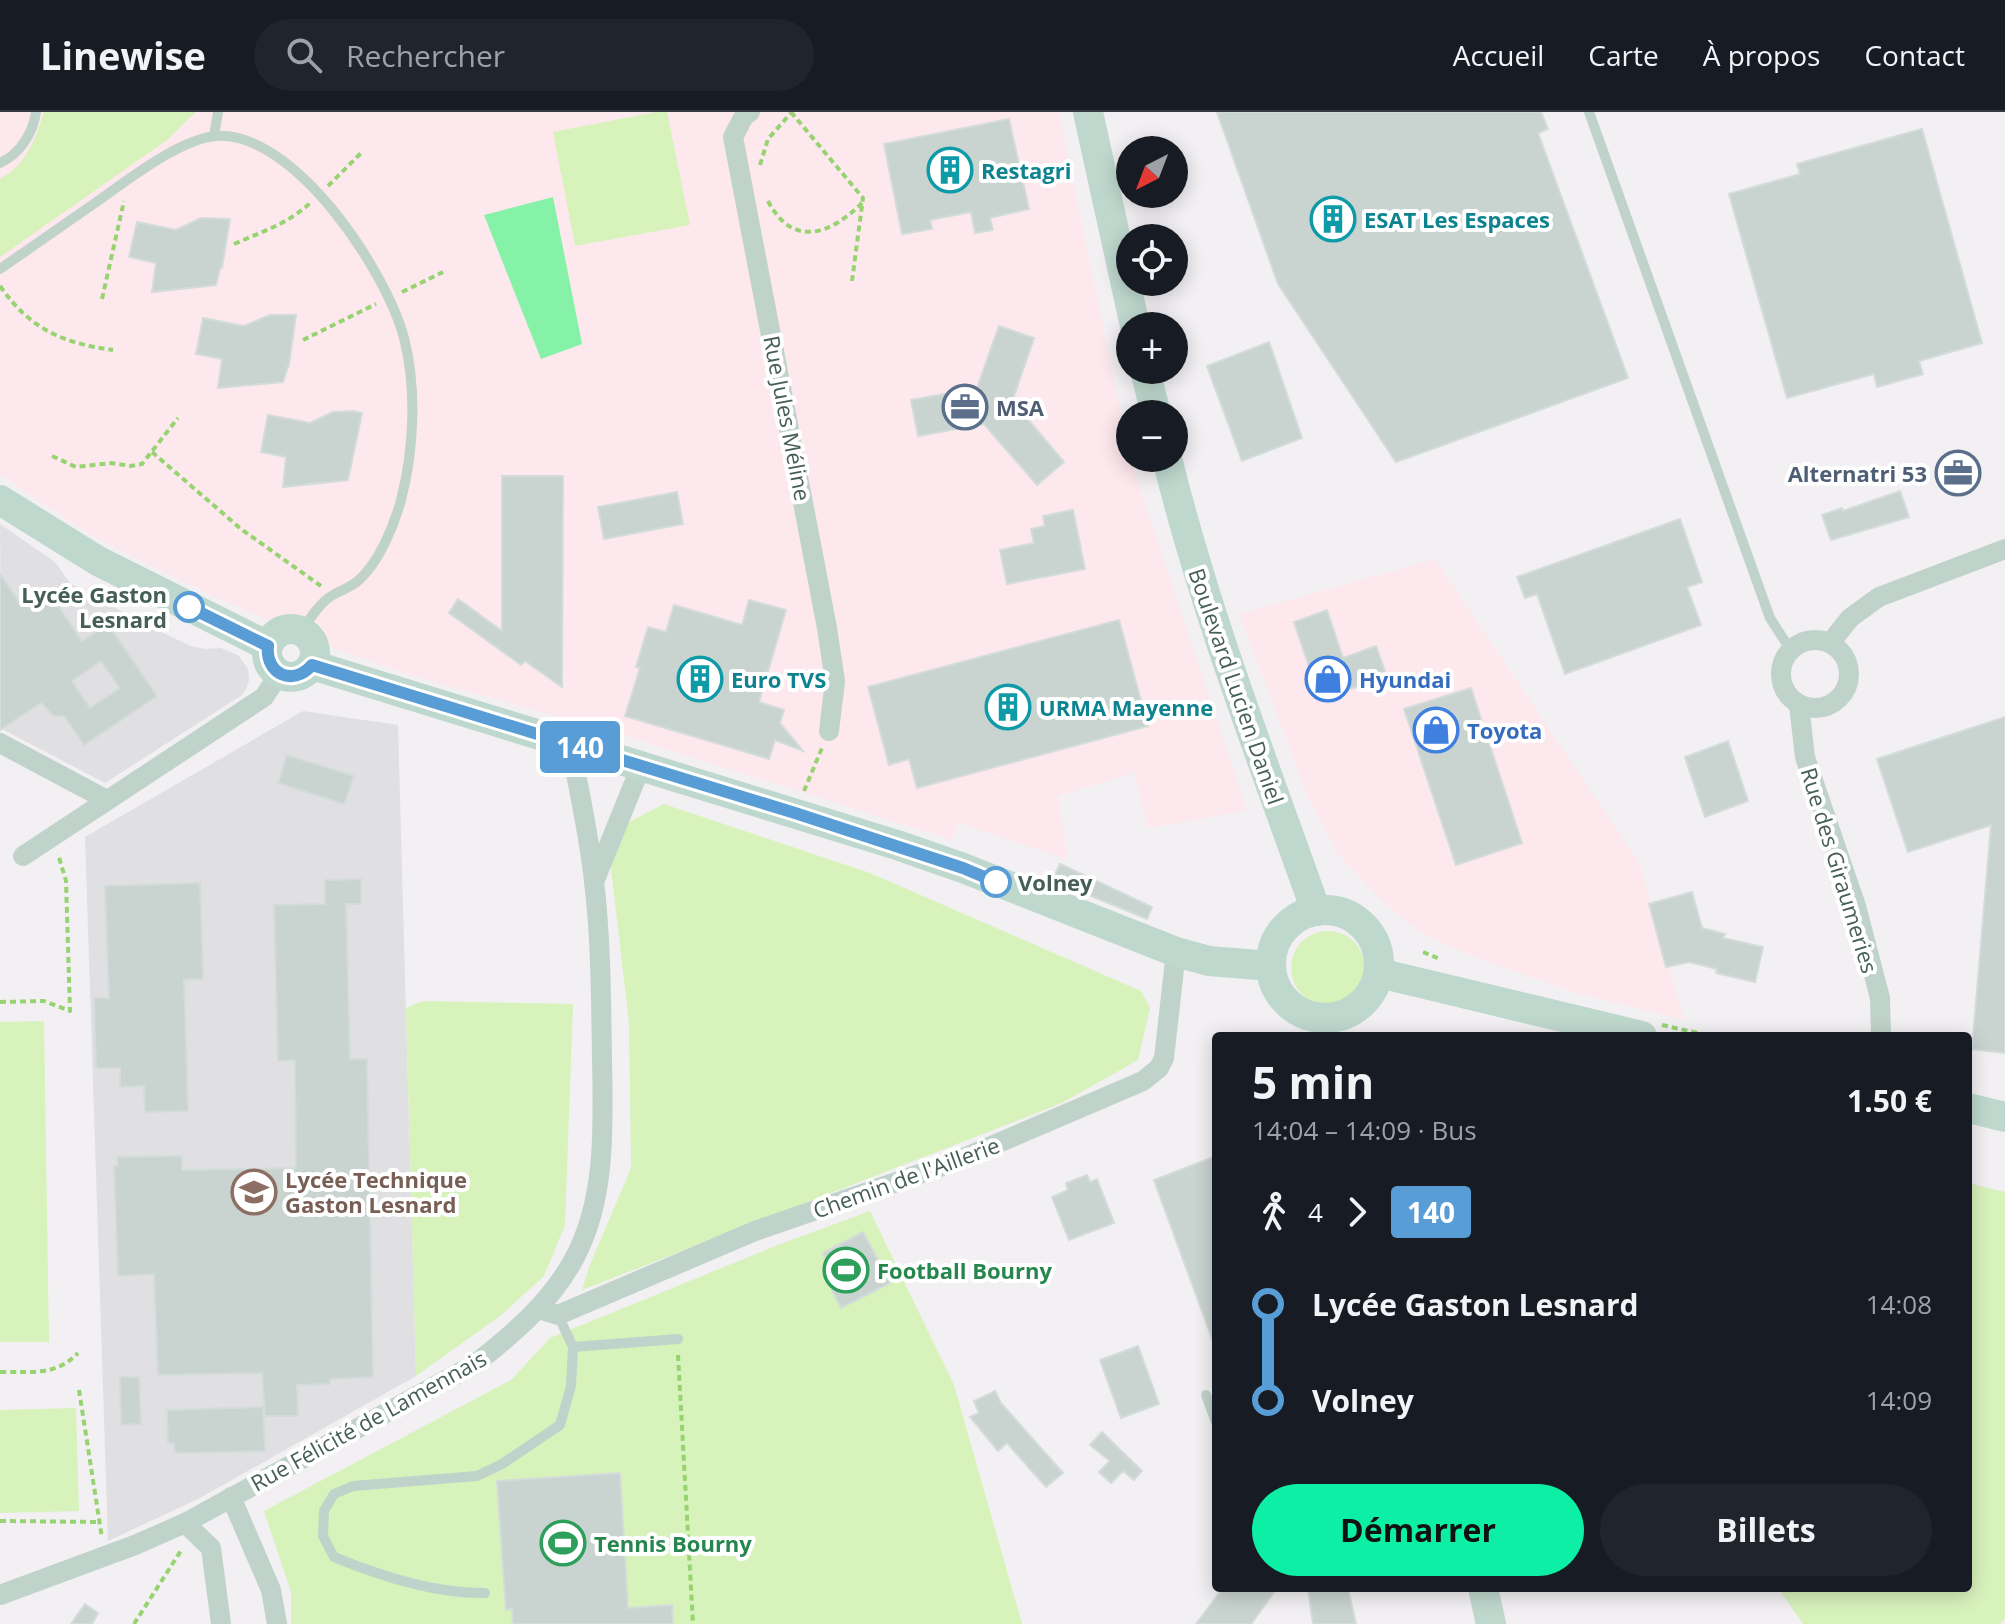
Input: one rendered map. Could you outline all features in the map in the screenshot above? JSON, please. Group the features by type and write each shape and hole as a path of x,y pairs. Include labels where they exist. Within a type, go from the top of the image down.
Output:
{"main road":[{"path":"1088,112 1132,312"},
{"name":"Boulevard Lucien Daniel","path":"1170,472 1185,532 1218,635 1316,911"},
{"path":"0,500 98,561 268,646"},
{"path":"285,630 301,632 308,636 315,650 312,665 294,677 279,674 269,662 268,646 278,633 285,630"},
{"path":"312,665 795,813 963,868 1176,952 1209,961 1271,966"},
{"path":"1316,911 1333,911 1349,916 1363,926 1376,947 1379,973 1374,988 1364,1002 1341,1016 1313,1017 1300,1011 1285,1000 1275,984 1271,966 1279,936 1289,924 1316,911"},
{"path":"1379,973 1625,1032"},
{"path":"1363,1032 1364,1002"},
{"path":"1300,1011 1318,1032"},
{"path":"1972,1109 2005,1117"},
{"path":"1484,1592 1491,1624"}],"street":[{"name":"Rue Jules Méline","path":"750,112 744,116 733,137 827,628 835,681 829,731"},
{"path":"1831,642 1850,618 1879,597 2005,549"},
{"path":"1790,649 1810,639 1831,642 1846,658 1850,679 1840,699 1821,708 1799,705"},
{"name":"Rue des Giraumeries","path":"1790,649 1781,668 1784,689 1799,705 1805,757 1856,906 1880,998 1881,1032"},
{"path":"23,856 264,697 279,674"},
{"path":"0,743 107,800"},
{"name":"Rue Félicité de Lamennais","path":"0,1595 135,1545 187,1531 231,1497 475,1364 514,1333 548,1312 587,1231 598,1184 604,1132 601,989 594,882 570,744"},
{"name":"Rue Félicité de Lamennais","path":"594,882 641,766"},
{"name":"Chemin de l'Aillerie","path":"548,1312 755,1231 954,1162 1143,1081 1159,1068 1164,1058 1176,952"},
{"path":"231,1497 271,1590 277,1624"},
{"path":"187,1531 211,1548 221,1624"}],"lane":[{"path":"0,163 8,160 24,144 36,112"},
{"path":"214,136 218,112"},
{"path":"1589,112 1770,618 1790,649"},
{"path":"0,269 129,179 177,150 214,136 243,139 271,152 340,217 372,266 404,337 410,376 411,445 401,501 388,535 361,578 331,596 301,632"},
{"path":"485,1593 459,1594 359,1567 334,1557 323,1536 324,1511 334,1494 353,1486 477,1476 502,1464 560,1425 571,1386 573,1347 548,1312"},
{"path":"573,1347 678,1339"},
{"path":"1206,1395 1212,1411"}],"path":[{"path":"760,167 768,139 791,112 863,198 852,281"},
{"path":"234,244 296,217 363,151"},
{"path":"102,299 129,179"},
{"path":"766,196 777,216 789,226 815,232 838,225 862,203"},
{"path":"0,286 17,308 39,327 87,346 113,350"},
{"path":"52,456 76,467 111,463 142,464 178,418"},
{"path":"152,452 241,529 317,581 331,596"},
{"path":"795,813 829,731"},
{"path":"0,1002 44,1001 70,1011 66,881 62,862 48,839"},
{"path":"678,1339 693,1624"},
{"path":"0,1372 53,1371 65,1366 78,1353"},
{"path":"79,1390 104,1547"},
{"path":"0,1521 99,1522"},
{"path":"134,1624 187,1531"}],"shaded area":[{"path":"0,112 1059,112 1118,400 1116,472 1135,472 1247,811 1148,828 1134,773 1058,796 1068,860 958,823 952,840 606,730 413,676 339,650 215,597 94,537 0,475"},
{"path":"44,112 196,112 167,140 0,257 0,179 23,159"},
{"path":"667,112 690,225 575,246 553,132"},
{"path":"553,197 582,344 541,359 484,215"},
{"path":"0,524 55,562 70,583 191,646 221,648 239,656 248,669 249,681 242,695 105,783 2,729"},
{"path":"1435,559 1640,864 1684,1020 1583,995 1484,961 1423,934 1381,900 1338,854 1308,797 1239,614"},
{"name":"Lycée Technique Gaston Lesnard","path":"303,711 398,725 416,1376 198,1499 108,1541 85,837"},
{"path":"664,804 870,873 1141,991 1150,1008 1138,1060 1062,1103 582,1290 631,1168 629,1023 610,860 629,822"},
{"path":"1328,931 1349,937 1359,947 1365,968 1359,989 1349,999 1328,1005 1307,999 1297,989 1291,968 1297,947 1307,937"},
{"path":"423,1001 573,1004 565,1225 544,1276 500,1316 416,1376 406,1008"},
{"path":"44,1021 49,1342 0,1342 0,1022"},
{"path":"1972,1184 2005,1192 2005,1618 2000,1624 1803,1624 1781,1592 1972,1592"},
{"path":"870,1211 954,1385 1022,1624 291,1624 291,1592 264,1511 511,1380 550,1338"},
{"path":"76,1408 79,1511 0,1513 0,1410"}],"building":[{"path":"1217,112 1541,112 1548,129 1538,133 1628,378 1396,462 1278,284"},
{"name":"Restagri","path":"1009,119 1029,209 990,218 993,230 975,233 971,212 930,220 932,229 902,234 884,144"},
{"path":"1922,129 1982,343 1919,361 1923,374 1877,387 1874,374 1787,398 1729,194 1800,174 1797,164"},
{"path":"201,218 230,219 216,285 152,292 156,263 129,257 137,222 176,230"},
{"path":"270,315 296,315 289,364 283,382 218,388 222,359 196,354 203,318 244,326"},
{"name":"MSA","path":"999,326 1034,338 1012,402 1023,401 1026,417 1064,462 1037,485 984,424 918,436 911,400 977,388"},
{"path":"1269,342 1302,438 1242,461 1207,366"},
{"path":"333,412 362,413 348,480 283,487 286,457 261,452 268,415 310,423"},
{"path":"502,476 563,476 562,687 525,661 521,665 449,613 458,599 502,631"},
{"path":"1900,491 1909,517 1831,540 1822,515"},
{"path":"677,492 683,524 604,539 598,507"},
{"path":"1073,510 1085,569 1007,584 1000,550 1034,543 1031,529 1045,526 1043,516"},
{"path":"1680,519 1702,582 1687,587 1701,625 1565,674 1537,594 1525,598 1517,577"},
{"path":"0,574 20,603 45,587 82,641 108,624 157,696 84,745 64,716 54,716 41,703 0,730","holes":["101,661 120,688 90,708 72,681"]},
{"name":"Euro TVS","path":"749,600 786,610 759,702 784,710 780,723 803,751 775,740 769,759 625,716 640,668 636,667 648,627 666,632 674,605 742,625"},
{"path":"1327,610 1343,658 1376,646 1387,677 1320,699 1294,622"},
{"name":"URMA Mayenne","path":"1119,620 1148,726 917,788 909,759 889,765 868,687"},
{"path":"1471,688 1522,843 1456,865 1404,709"},
{"path":"2005,717 2005,1053 1972,1049 1991,825 1908,852 1877,759"},
{"path":"1728,741 1748,801 1705,817 1685,757"},
{"path":"287,755 354,776 344,804 278,783"},
{"path":"1060,864 1152,907 1147,919 1052,880"},
{"path":"361,879 361,904 346,904 350,1059 367,1059 373,1377 330,1379 330,1384 297,1385 298,1416 265,1416 262,1373 158,1375 154,1274 118,1276 114,1166 118,1166 117,1157 182,1156 182,1170 296,1168 295,1060 278,1061 274,905 325,904 325,880"},
{"path":"200,883 203,979 184,980 188,1111 145,1112 144,1086 120,1087 120,1068 96,1068 94,998 109,998 105,886"},
{"path":"1692,892 1702,928 1725,934 1723,938 1763,947 1755,982 1716,973 1717,969 1689,962 1666,967 1649,904"},
{"path":"1212,1158 1212,1339 1154,1180"},
{"path":"1087,1175 1090,1182 1097,1179 1114,1223 1069,1240 1052,1197 1068,1190 1066,1183"},
{"name":"Football Bourny","path":"863,1232 890,1283 841,1308 832,1290 839,1286 823,1253"},
{"path":"1138,1346 1159,1404 1121,1418 1100,1360"},
{"path":"120,1377 139,1377 141,1424 121,1425"},
{"path":"995,1391 1001,1403 1063,1473 1046,1487 1007,1443 998,1451 970,1417 979,1413 974,1401"},
{"path":"263,1407 265,1451 175,1453 174,1443 168,1443 167,1410"},
{"path":"1102,1432 1142,1471 1134,1480 1123,1471 1111,1483 1099,1472 1110,1461 1090,1445"},
{"name":"Tennis Bourny","path":"620,1473 628,1608 672,1605 673,1624 513,1624 512,1609 506,1610 497,1481"},
{"path":"1220,1592 1274,1592 1251,1624 1196,1624"},
{"path":"1309,1592 1349,1592 1356,1624 1313,1624"},
{"path":"85,1604 98,1613 92,1624 71,1624"}],"bus line":[{"name":"140","path":"189,607 268,646 269,662 279,674 294,677 312,665 897,845 996,882"}],"place":[{"name":"Restagri","path":"950,170"},
{"name":"ESAT Les Espaces","path":"1333,219"},
{"name":"MSA","path":"965,407"},
{"name":"Alternatri 53","path":"1958,473"},
{"name":"Lycée Gaston Lesnard","path":"189,607"},
{"name":"Euro TVS","path":"700,679"},
{"name":"Hyundai","path":"1328,679"},
{"name":"URMA Mayenne","path":"1008,707"},
{"name":"Toyota","path":"1436,730"},
{"name":"Volney","path":"996,882"},
{"name":"Lycée Technique Gaston Lesnard","path":"254,1192"},
{"name":"Football Bourny","path":"846,1270"},
{"name":"Tennis Bourny","path":"563,1543"}]}
